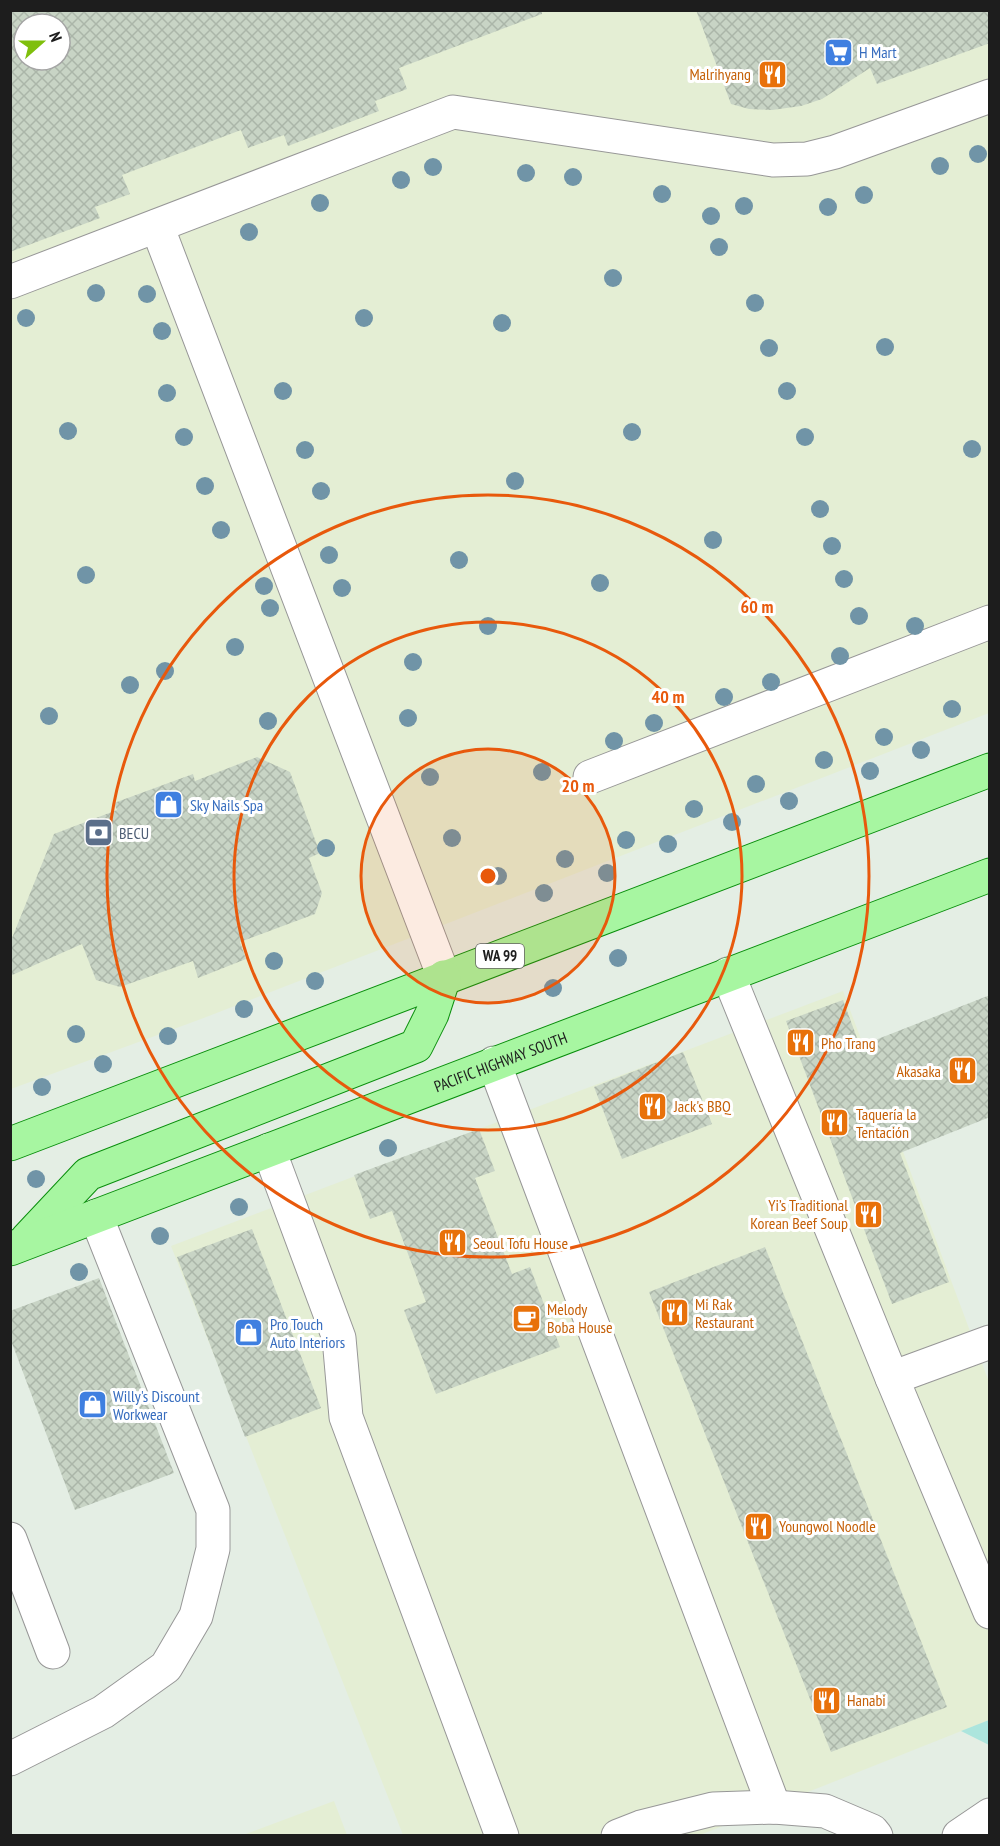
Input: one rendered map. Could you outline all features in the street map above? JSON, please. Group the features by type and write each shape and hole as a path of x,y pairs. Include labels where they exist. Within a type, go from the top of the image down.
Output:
{"main road":[{"name":"WA 99","path":"10,1144 990,770"},
{"name":"PACIFIC HIGHWAY SOUTH","path":"16,1247 990,875"},
{"path":"16,1247 88,1174 416,1046 432,1014 444,977"}],"lane":[{"path":"10,282 453,112 772,160 807,159 835,152 990,96"},
{"path":"157,226 444,977"},
{"path":"590,777 990,622"},
{"path":"728,974 990,1612"},
{"path":"494,1063 774,1807"},
{"path":"269,1150 339,1338 346,1417 502,1836"},
{"path":"10,1759 103,1712 166,1666 196,1616 213,1549 213,1510 96,1216"},
{"path":"892,1378 990,1342"},
{"path":"10,1539 53,1652"},
{"path":"618,1836 641,1827 713,1809 774,1807 825,1811 872,1831 876,1836"},
{"path":"959,1836 990,1815"}],"shaded area":[{"path":"11,11 989,11 989,713 201,1019 11,1089"},
{"path":"843,991 989,1382 989,1720 700,1835 403,1835 171,1246"},
{"path":"989,1720 989,1745 961,1731"},
{"path":"334,1801 347,1835 243,1835"}],"building":[{"path":"10,10 542,10 542,14 399,68 407,89 375,101 379,111 288,146 284,135 248,148 241,130 122,175 130,194 95,207 100,218 10,252"},
{"name":"H Mart","path":"696,10 990,10 990,43 877,84 870,68 822,99 801,106 772,110 749,109 731,104"},
{"path":"257,757 290,772 320,853 309,858 322,893 315,914 240,942 246,959 198,978 193,961 120,987 96,980 82,944 10,976 10,943 54,834 117,810 114,803 193,774 195,781"},
{"path":"990,995 990,1117 900,1153 949,1282 892,1304 786,1021 843,1000 860,1046"},
{"name":"Jack's BBQ","path":"683,1052 712,1124 622,1159 594,1087"},
{"name":"Seoul Tofu House","path":"479,1129 495,1171 475,1178 512,1274 530,1267 560,1347 436,1394 404,1310 426,1302 392,1211 370,1219 354,1175"},
{"name":"Pro Touch Auto Interiors","path":"252,1229 321,1408 245,1437 177,1257"},
{"path":"765,1247 947,1707 831,1752 649,1292"},
{"name":"Willy's Discount Workwear","path":"99,1278 174,1473 75,1510 10,1338 10,1311"}],"place":[{"name":"H Mart","path":"838,52"},
{"name":"Malrihyang","path":"772,74"},
{"name":"Sky Nails Spa","path":"169,805"},
{"name":"BECU","path":"98,833"},
{"name":"Pho Trang","path":"800,1043"},
{"name":"Akasaka","path":"962,1071"},
{"name":"Jack's BBQ","path":"653,1106"},
{"name":"Taquería la Tentación","path":"835,1123"},
{"name":"Yi’s Traditional Korean Beef Soup","path":"869,1214"},
{"name":"Seoul Tofu House","path":"452,1243"},
{"name":"Mi Rak Restaurant","path":"674,1313"},
{"name":"Melody Boba House","path":"526,1318"},
{"name":"Pro Touch Auto Interiors","path":"249,1333"},
{"name":"Willy's Discount Workwear","path":"92,1405"},
{"name":"Youngwol Noodle","path":"758,1526"},
{"name":"Hanabi","path":"826,1700"}]}
